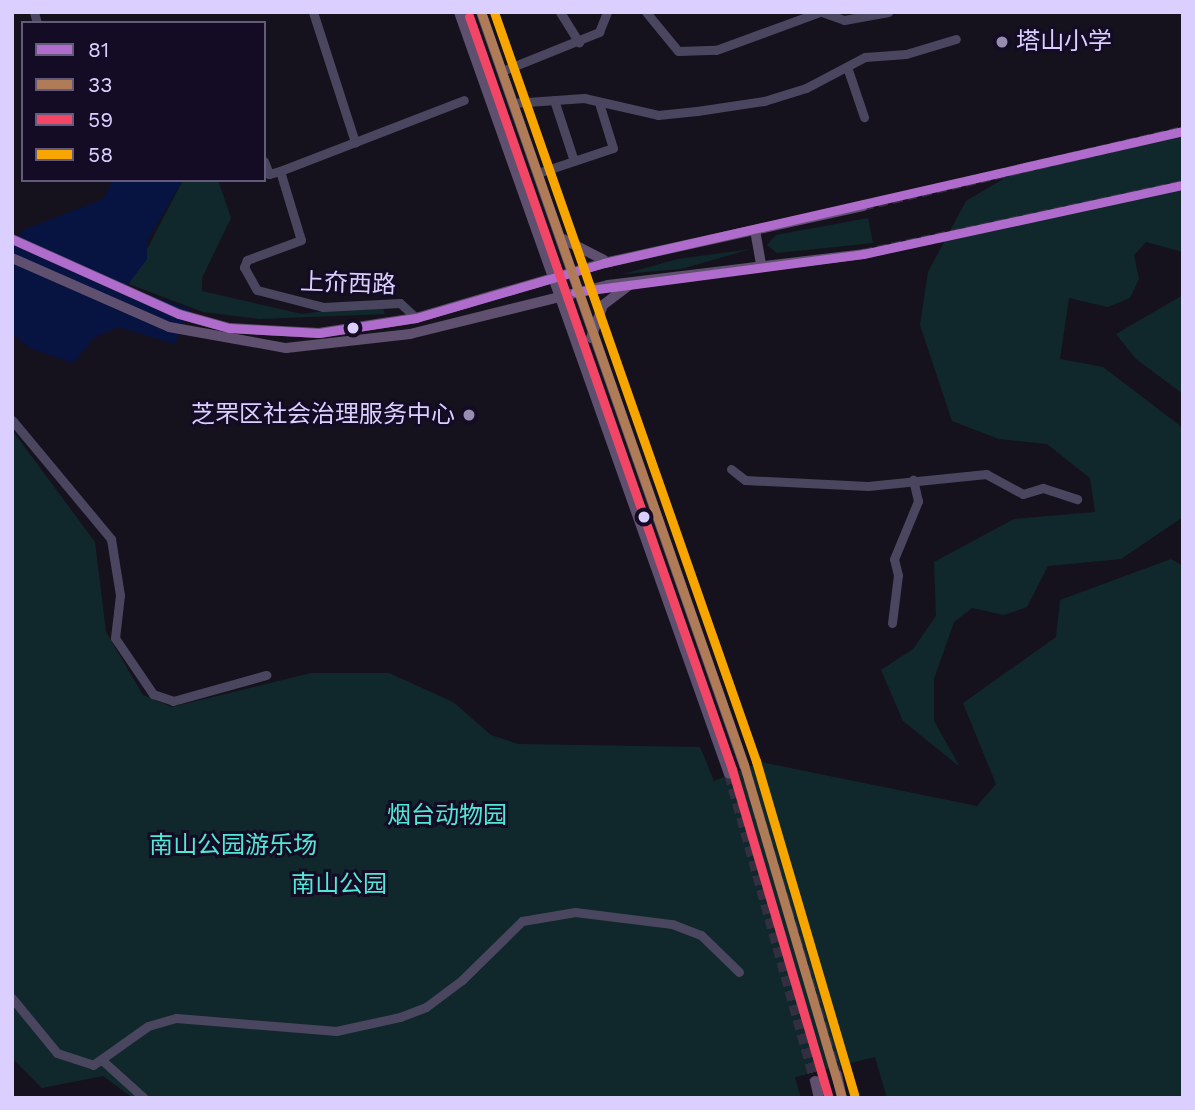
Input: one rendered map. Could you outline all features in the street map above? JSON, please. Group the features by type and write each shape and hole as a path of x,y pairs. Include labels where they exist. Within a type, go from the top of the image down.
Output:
{"main road":[{"path":"459,12 556,297 729,774"},
{"path":"481,12 560,236 591,338 744,765"},
{"path":"12,239 179,314 229,328 292,334 416,317 617,260 863,206"},
{"path":"755,230 761,265"},
{"path":"560,236 586,255 617,260"},
{"path":"12,258 169,327 266,348 339,346 576,291 761,265 863,254"},
{"path":"591,338 603,305 634,284"},
{"path":"837,1075 842,1098"},
{"path":"815,1081 819,1098"}],"street":[{"path":"313,12 355,142"},
{"path":"560,12 579,43"},
{"path":"502,71 579,43 599,32 607,12"},
{"path":"646,12 678,51 716,50 821,12 844,20 888,12"},
{"path":"513,103 584,98 600,106 658,115 764,101 847,67 956,38"},
{"path":"847,67 864,117"},
{"path":"266,165 270,174 280,171 464,100"},
{"path":"554,100 574,161"},
{"path":"538,173 613,148 600,106"},
{"name":"上夼西路","path":"280,171 301,240 247,260 247,274 257,290 323,307 400,303 416,317"},
{"path":"12,420 111,538 120,595 115,638 153,694 173,701 266,675"},
{"path":"731,470 745,480 868,486 986,474 1023,494 1043,488 1077,499"},
{"path":"892,623 898,575 894,559 918,501 913,480"},
{"path":"12,998 57,1053 76,1063 103,1061 148,1026 176,1018 336,1031 400,1017 426,1007 462,980 522,921 575,912 672,923 701,935 739,972"},
{"path":"103,1061 144,1098"}],"green space":[{"path":"1183,133 1183,252 1146,242 1134,255 1139,279 1130,298 1108,307 1069,298 1060,359 1103,367 1183,428 1183,517 1121,559 1048,566 1027,607 1004,615 972,608 954,622 934,679 934,721 960,767 903,721 881,670 913,649 936,616 934,562 1014,519 1095,512 1090,478 1047,444 999,439 952,421 920,325 928,272 966,201 1010,175"},
{"path":"182,182 219,182 231,218 202,278 202,291 302,314 381,303 385,314 260,319 203,312 129,284"},
{"path":"868,218 873,243 777,253 767,245 776,235"},
{"path":"751,249 681,269 623,274 678,259"},
{"path":"1183,295 1183,394 1136,359 1116,334"},
{"name":"南山公园","path":"12,430 95,542 106,632 143,695 172,707 311,673 389,673 453,702 491,735 518,744 700,747 714,781 761,762 977,806 996,784 963,703 1056,637 1060,600 1171,559 1183,566 1183,1098 887,1098 875,1057 795,1077 801,1098 133,1098 103,1076 42,1088 12,1058"}],"shaded area":[{"path":"112,182 182,182 147,241 147,259 126,287 190,309 175,344 118,327 94,338 73,363 29,348 12,333 12,243 23,230 103,199"}],"tunnel":[{"path":"863,206 1183,131"},
{"path":"863,254 1183,185"},
{"path":"744,765 837,1075"},
{"path":"729,774 815,1081"}],"transit line":[{"name":"33","path":"481,12 744,765 842,1098"},
{"name":"58","path":"494,12 756,761 854,1095"},
{"name":"59","path":"469,16 732,769 829,1098"},
{"name":"81","path":"12,239 179,314 229,328 319,333 416,318 604,263 1183,131"},
{"name":"81","path":"575,292 863,254 1183,185"}],"place":[{"name":"塔山小学","path":"1002,42"},
{"name":"芝罘区社会治理服务中心","path":"469,415"}],"park label":[{"name":"烟台动物园","path":"447,816"},
{"name":"南山公园游乐场","path":"233,846"}]}
